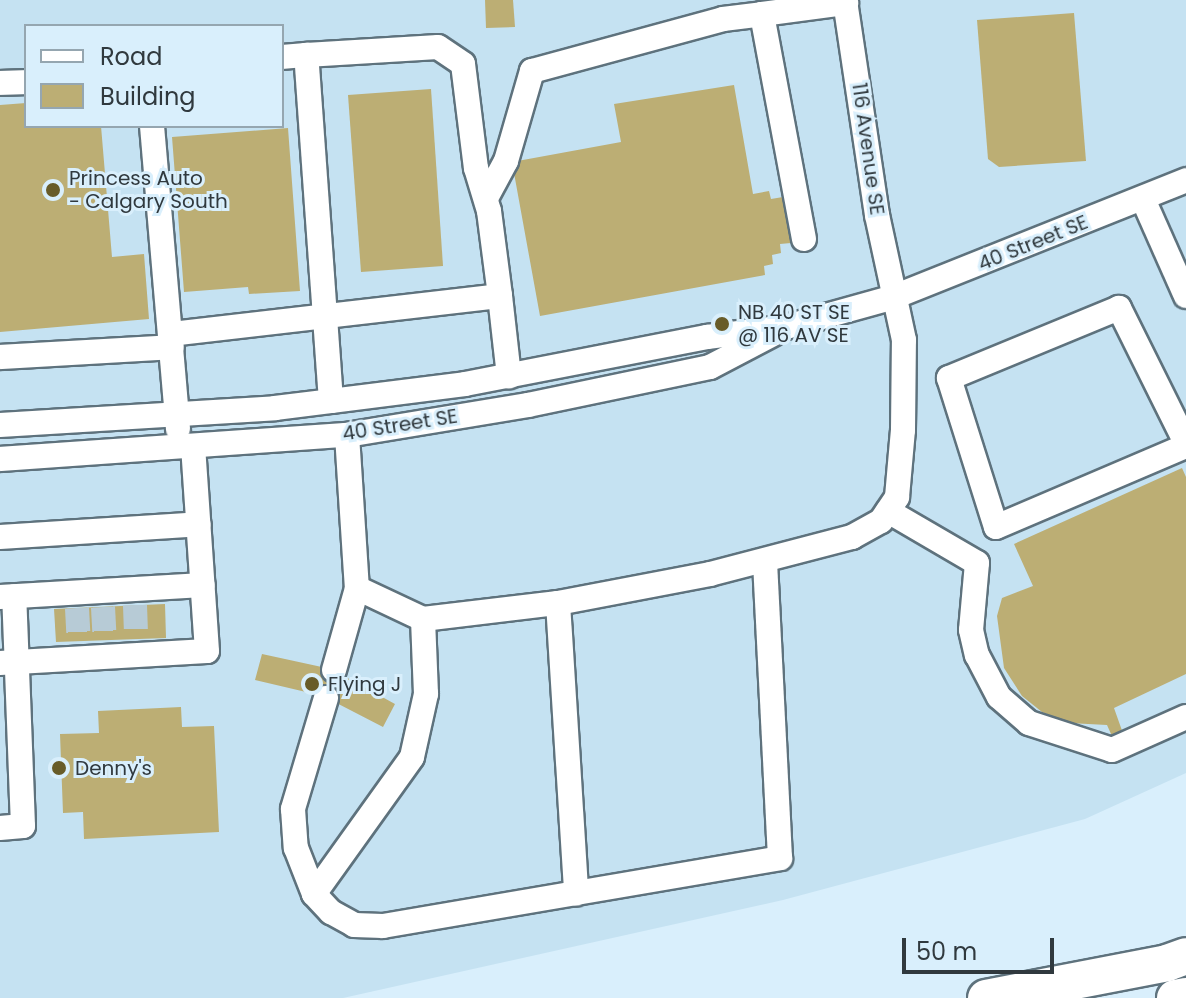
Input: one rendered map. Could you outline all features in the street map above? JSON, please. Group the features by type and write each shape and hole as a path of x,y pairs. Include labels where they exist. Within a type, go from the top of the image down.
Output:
{"highway":[{"path":"986,998 1167,963 1186,956"},
{"path":"1175,998 1186,996"}],"street":[{"path":"486,198 506,161 532,71 723,19 845,2"},
{"name":"116 Avenue SE","path":"845,2 877,215 904,340 903,430 897,497 888,511"},
{"path":"762,14 804,239"},
{"path":"331,401 294,56 438,47 463,64 476,168 486,198 509,376"},
{"path":"0,83 24,82"},
{"path":"9,662 79,650 136,646 207,651 199,524 177,414 152,128"},
{"name":"40 Street SE","path":"0,425 331,401 509,376 707,337 786,327 894,297 1186,180"},
{"path":"1143,199 1186,296"},
{"path":"0,357 172,341 500,296"},
{"path":"996,527 949,378 1119,308 1186,444 996,527 977,563 971,630 977,655 999,697 1029,723 1070,740 1112,750 1186,717"},
{"name":"40 Street SE","path":"0,459 347,435 528,405 710,367 786,327"},
{"path":"334,670 357,588 347,435"},
{"path":"357,588 423,619 558,603 765,562 852,537 881,521 888,511 977,563"},
{"path":"0,537 199,524"},
{"path":"326,698 293,809 296,848 314,894 331,912 354,925 383,926 780,858 765,562"},
{"path":"0,828 23,826 9,662 7,597 77,600 135,597 203,585"},
{"path":"558,603 576,893"},
{"path":"314,894 412,757 426,694 423,619"}],"shaded area":[{"path":"0,0 1186,0 1186,773 1085,819 783,900 343,998 0,998"}],"building":[{"path":"485,0 513,0 515,27 486,28"},
{"path":"1074,13 1086,161 999,167 988,159 977,20"},
{"path":"734,85 753,194 769,191 771,199 783,197 791,243 780,244 781,253 772,255 773,264 764,266 765,275 540,316 512,162 621,142 614,104"},
{"path":"431,89 443,266 361,272 348,95"},
{"name":"Princess Auto - Calgary South","path":"24,103 24,128 101,128 112,257 144,254 149,319 0,332 0,105"},
{"path":"288,128 300,291 249,294 248,287 184,292 172,137"},
{"path":"1182,468 1186,477 1186,674 1114,708 1125,739 1115,743 1107,725 1069,723 1042,712 1022,696 1004,668 997,616 1002,598 1033,586 1014,544"},
{"path":"165,604 166,638 56,642 54,609"},
{"path":"262,654 331,669 395,704 383,727 323,696 255,680"},
{"path":"181,707 182,727 214,726 219,832 84,839 83,812 63,813 60,734 99,733 98,711"}],"tunnel":[{"path":"135,605 136,639"},
{"path":"103,607 105,640"},
{"path":"77,608 79,642"}],"place":[{"name":"Princess Auto - Calgary South","path":"53,190"},
{"name":"NB 40 ST SE @ 116 AV SE","path":"722,324"},
{"name":"Flying J","path":"312,684"},
{"name":"Denny's","path":"59,768"}]}
